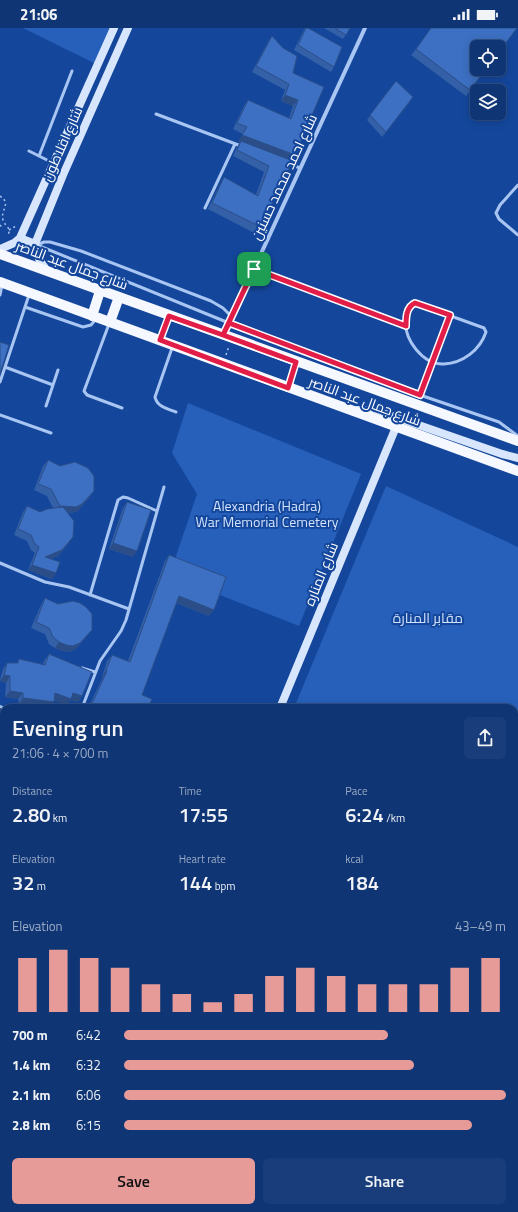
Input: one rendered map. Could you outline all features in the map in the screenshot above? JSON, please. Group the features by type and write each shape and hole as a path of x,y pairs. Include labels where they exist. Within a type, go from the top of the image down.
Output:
{"main road":[{"name":"شارع جمال عبد الناصر","path":"0,254 518,441"},
{"name":"شارع جمال عبد الناصر","path":"1,282 518,472"},
{"path":"94,317 100,291"},
{"path":"110,322 119,297"}],"street":[{"name":"شارع افلاطون","path":"20,238 114,28"},
{"name":"شارع افلاطون","path":"36,244 63,175 128,28"},
{"name":"شارع احمد محمد حسنين","path":"227,337 229,323 365,28"},
{"path":"74,118 86,123"},
{"path":"68,130 80,136"},
{"path":"52,167 63,175"},
{"path":"0,249 14,243 20,238 36,244 40,259 47,271"},
{"path":"350,410 382,412 502,454 518,458"},
{"name":"شارع المناره","path":"282,704 396,427"}],"lane":[{"path":"40,156 72,71"},
{"path":"156,114 242,147"},
{"path":"205,208 235,144"},
{"path":"29,151 40,156 52,167"},
{"path":"283,162 300,168"},
{"path":"518,185 500,205 496,213 499,219 518,235"},
{"path":"36,244 50,242 81,251 211,301 223,308 232,317"},
{"path":"36,244 229,323 420,395 499,422 518,436"},
{"path":"254,269 406,326"},
{"path":"0,295 1,282"},
{"path":"0,382 30,293"},
{"path":"415,303 484,328 486,332 485,337 468,357 456,362 442,364 433,361 417,351 410,341 406,326 406,318 410,307 415,303"},
{"path":"25,307 82,327 92,325 94,317"},
{"path":"420,395 450,315"},
{"path":"110,322 84,391 87,395 122,408"},
{"path":"173,345 155,397 159,405 176,412"},
{"path":"5,367 53,385"},
{"path":"46,406 58,370"},
{"path":"0,415 52,434"},
{"path":"83,704 95,672 107,650 121,631 129,609 164,487"},
{"path":"90,595 118,500 123,497 128,498 157,511"},
{"path":"0,563 45,582 68,587 129,609"},
{"path":"80,667 95,672"}],"path":[{"path":"0,196 6,203 2,219 9,230 9,234 4,238"},
{"path":"160,340 169,316"},
{"path":"223,364 227,337"},
{"path":"288,388 296,362"}],"green space":[{"path":"23,28 111,28 96,64"},
{"name":"Alexandria (Hadra) War Memorial Cemetery","path":"188,403 361,474 299,626 220,595 224,582 174,562 197,494 172,453"},
{"name":"مقابر المنارة","path":"386,486 518,547 518,704 296,704"}],"building":[{"path":"306,28 342,47 334,67 298,45"},
{"path":"335,28 350,28 346,35"},
{"path":"431,28 517,28 506,43 506,40 470,40 470,76 481,76 475,84 470,84 470,90 416,49"},
{"path":"272,36 283,48 297,56 293,73 324,87 295,155 242,135 247,127 237,123 248,100 291,119 298,100 285,95 289,84 256,66"},
{"path":"396,81 413,97 386,132 370,115"},
{"path":"241,141 293,161 261,227 212,203 224,177 258,196 269,166 237,150"},
{"path":"0,342 9,345 0,374"},
{"path":"48,460 60,466 75,462 88,468 94,476 94,491 82,504 76,507 60,506 51,489 38,484"},
{"path":"127,502 151,510 137,551 113,543"},
{"path":"27,506 40,512 47,509 63,507 74,521 73,537 62,550 45,557 60,562 56,573 32,565 39,547 35,544 31,535 18,529"},
{"path":"169,555 226,577 214,610 179,596 142,695 152,699 150,704 92,704 107,671 106,670 112,655 130,662"},
{"path":"45,598 58,604 73,601 80,603 92,614 92,630 80,643 73,646 59,642 53,637 49,628 36,622"},
{"path":"49,654 92,672 82,696 73,693 71,699 55,693 54,702 23,698 23,693 10,691 10,676 4,675 7,663 18,663 19,659 45,665"}],"route":[{"path":"254,269 223,335 169,316 160,340 288,388 296,362 223,335 229,323 420,395 450,315 415,303 410,307 406,318 406,326 254,269"}]}
